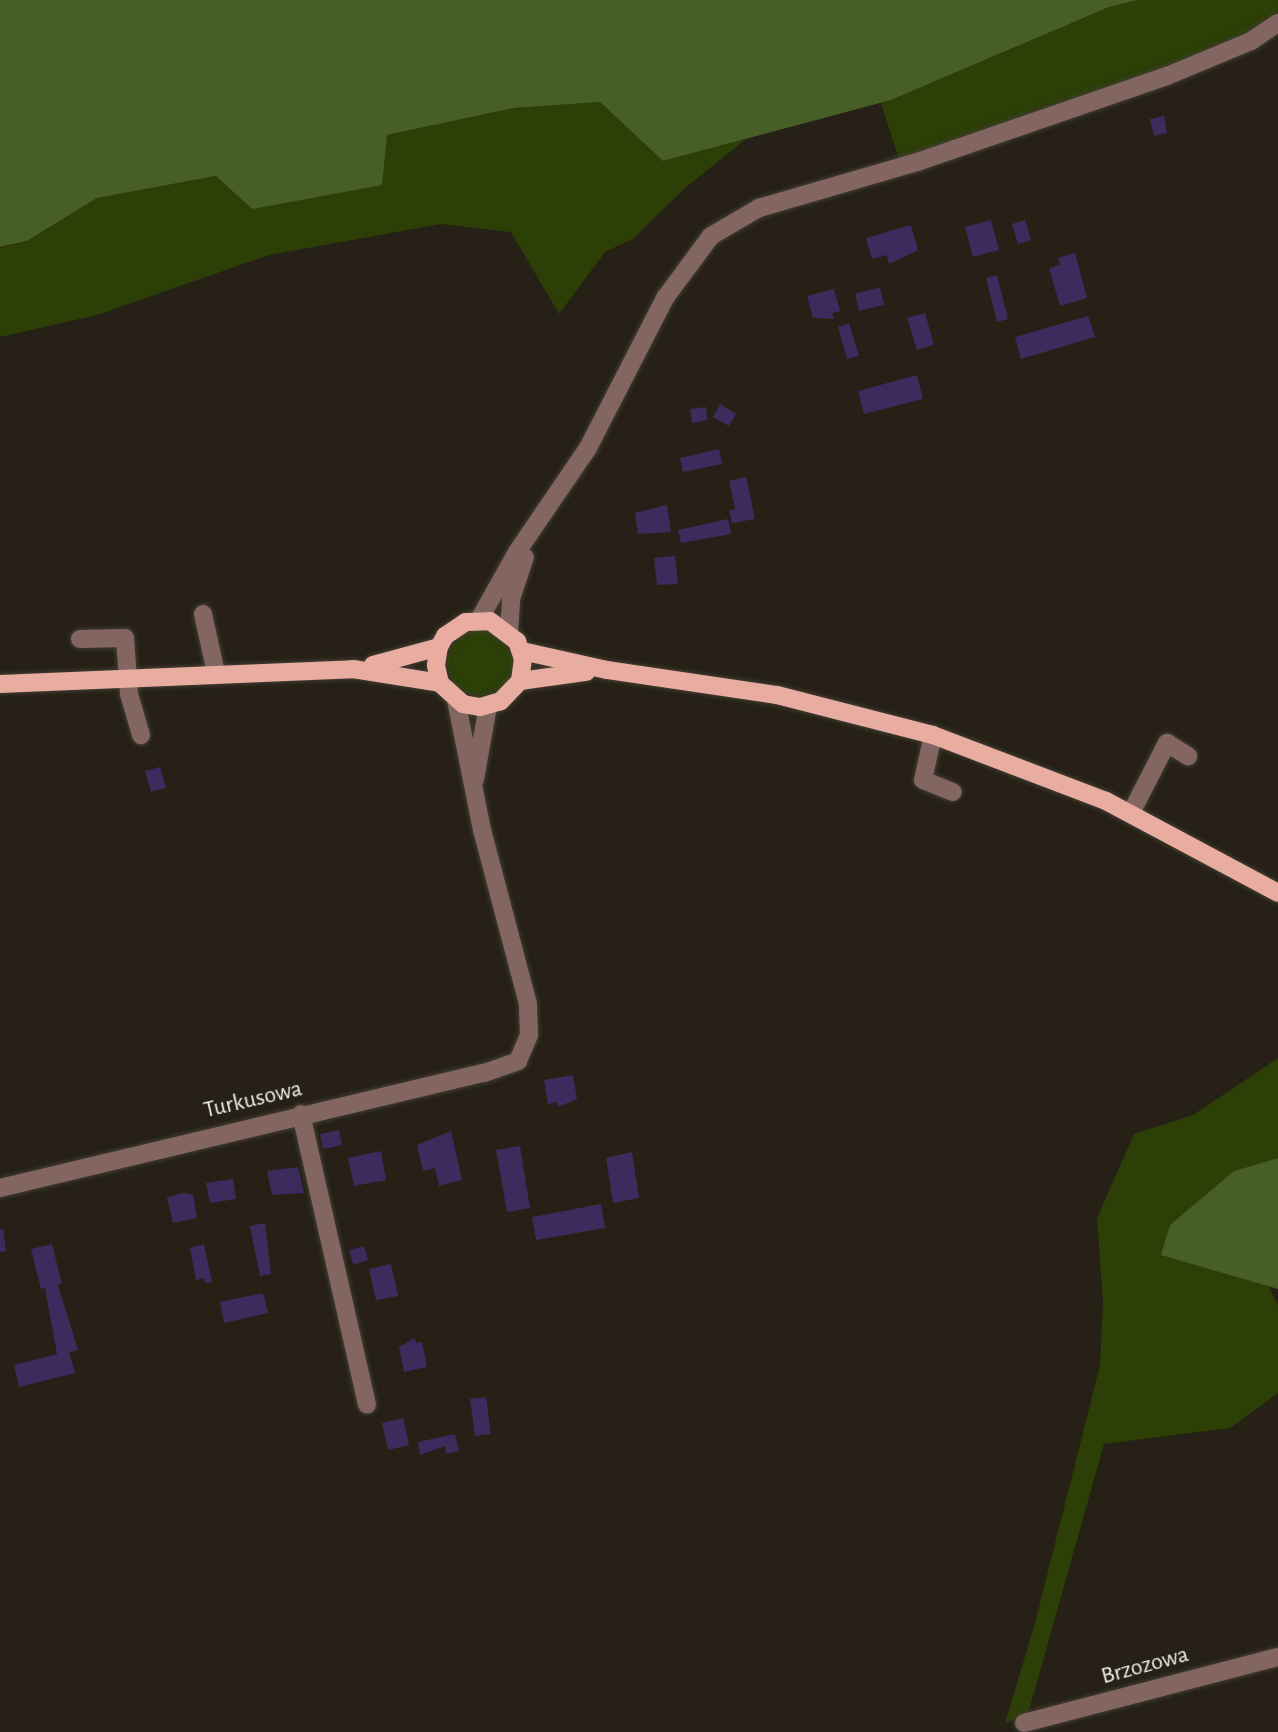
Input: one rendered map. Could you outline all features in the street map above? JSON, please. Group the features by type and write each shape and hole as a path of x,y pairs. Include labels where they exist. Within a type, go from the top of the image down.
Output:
{"main road":[{"path":"520,681 522,651 509,631 479,620 454,627 439,647 436,665 440,683 456,700 488,706 501,701 520,681 607,670"},
{"path":"353,669 439,647"},
{"path":"522,651 607,670 777,695 933,735 1131,813 1278,893"},
{"path":"0,684 353,669 440,683"}],"street":[{"path":"479,620 588,448 683,269 696,251 727,224 759,208 917,162 1100,101 1232,50 1278,23"},
{"path":"509,631 510,599 540,521"},
{"path":"203,614 216,673"},
{"path":"80,639 125,638 128,678 141,736"},
{"path":"456,700 473,789"},
{"path":"473,789 488,706"},
{"path":"933,735 923,780 953,792"},
{"path":"1131,813 1167,743 1188,756"},
{"name":"Turkusowa","path":"0,1188 301,1114 484,1073 518,1061 529,1035 528,1004 473,789"},
{"path":"301,1114 367,1405"},
{"name":"Brzozowa","path":"1024,1723 1278,1657"}],"green space":[{"path":"0,0 1138,0 1109,7 891,100 663,161 600,102 514,108 387,135 382,185 252,209 216,176 97,198 27,241 0,247"},
{"path":"1138,0 1278,0 1278,23 1267,31 900,162 881,104 1109,7"},
{"path":"600,102 663,161 746,139 686,187 634,238 605,252 559,314 511,232 441,224 269,255 97,315 0,337 0,248 27,241 97,198 217,176 252,209 386,135 514,108"},
{"path":"473,630 487,630 499,635 508,644 513,663 511,676 504,687 487,696 473,696 461,691 452,682 447,670 447,656 452,644 461,635"},
{"path":"1278,1058 1278,1158 1234,1171 1161,1255 1267,1284 1278,1305 1278,1393 1230,1428 1104,1444 1028,1714 1005,1723 1035,1623 1100,1365 1103,1302 1097,1218 1134,1134 1193,1115"},
{"path":"1278,1158 1278,1289 1161,1255 1170,1225 1234,1171"}],"building":[{"path":"1164,116 1167,133 1154,136 1150,119"},
{"path":"991,220 999,250 973,257 965,227"},
{"path":"1025,220 1031,240 1018,244 1012,224"},
{"path":"911,225 918,250 889,264 887,255 872,259 866,238"},
{"path":"1075,253 1087,298 1060,306 1049,268 1060,265 1058,258"},
{"path":"997,275 1008,319 997,322 986,278"},
{"path":"880,287 884,305 859,311 855,294"},
{"path":"834,289 840,311 832,313 834,319 813,318 807,296"},
{"path":"925,313 934,345 917,350 907,318"},
{"path":"1088,316 1095,337 1021,359 1015,337"},
{"path":"849,323 859,356 847,359 838,327"},
{"path":"917,375 923,399 864,414 858,391"},
{"path":"720,404 736,414 729,426 713,417"},
{"path":"706,407 707,420 692,423 690,409"},
{"path":"719,449 722,464 683,472 680,458"},
{"path":"746,477 755,519 732,523 729,510 735,509 729,481"},
{"path":"667,505 671,532 638,534 635,513"},
{"path":"728,519 731,534 681,543 678,530"},
{"path":"675,556 678,584 657,585 654,558"},
{"path":"160,767 166,788 151,792 145,771"},
{"path":"573,1075 577,1099 558,1107 557,1102 548,1104 544,1080"},
{"path":"339,1130 342,1145 323,1149 320,1134"},
{"path":"451,1131 462,1180 439,1186 435,1168 423,1171 417,1145"},
{"path":"520,1146 530,1208 507,1212 496,1150"},
{"path":"381,1151 386,1180 354,1186 348,1158"},
{"path":"632,1152 639,1198 613,1203 606,1158"},
{"path":"298,1167 304,1193 272,1195 267,1171"},
{"path":"233,1179 236,1199 210,1203 206,1183"},
{"path":"184,1193 193,1195 197,1218 173,1223 167,1197"},
{"path":"601,1204 605,1228 536,1240 532,1217"},
{"path":"265,1223 271,1274 260,1276 250,1226"},
{"path":"3,1229 6,1251 0,1252 0,1230"},
{"path":"52,1244 62,1284 58,1285 78,1350 69,1352 75,1373 19,1387 14,1365 57,1354 45,1288 41,1289 31,1249"},
{"path":"204,1244 212,1282 205,1283 204,1278 196,1280 190,1248"},
{"path":"364,1246 368,1260 353,1265 349,1250"},
{"path":"391,1264 398,1296 376,1300 369,1269"},
{"path":"263,1293 268,1313 224,1323 220,1302"},
{"path":"415,1338 416,1343 422,1342 427,1367 404,1372 399,1347"},
{"path":"486,1397 491,1434 475,1436 470,1399"},
{"path":"403,1418 409,1445 388,1450 382,1423"},
{"path":"455,1434 459,1451 446,1454 445,1446 420,1455 418,1442"}]}
